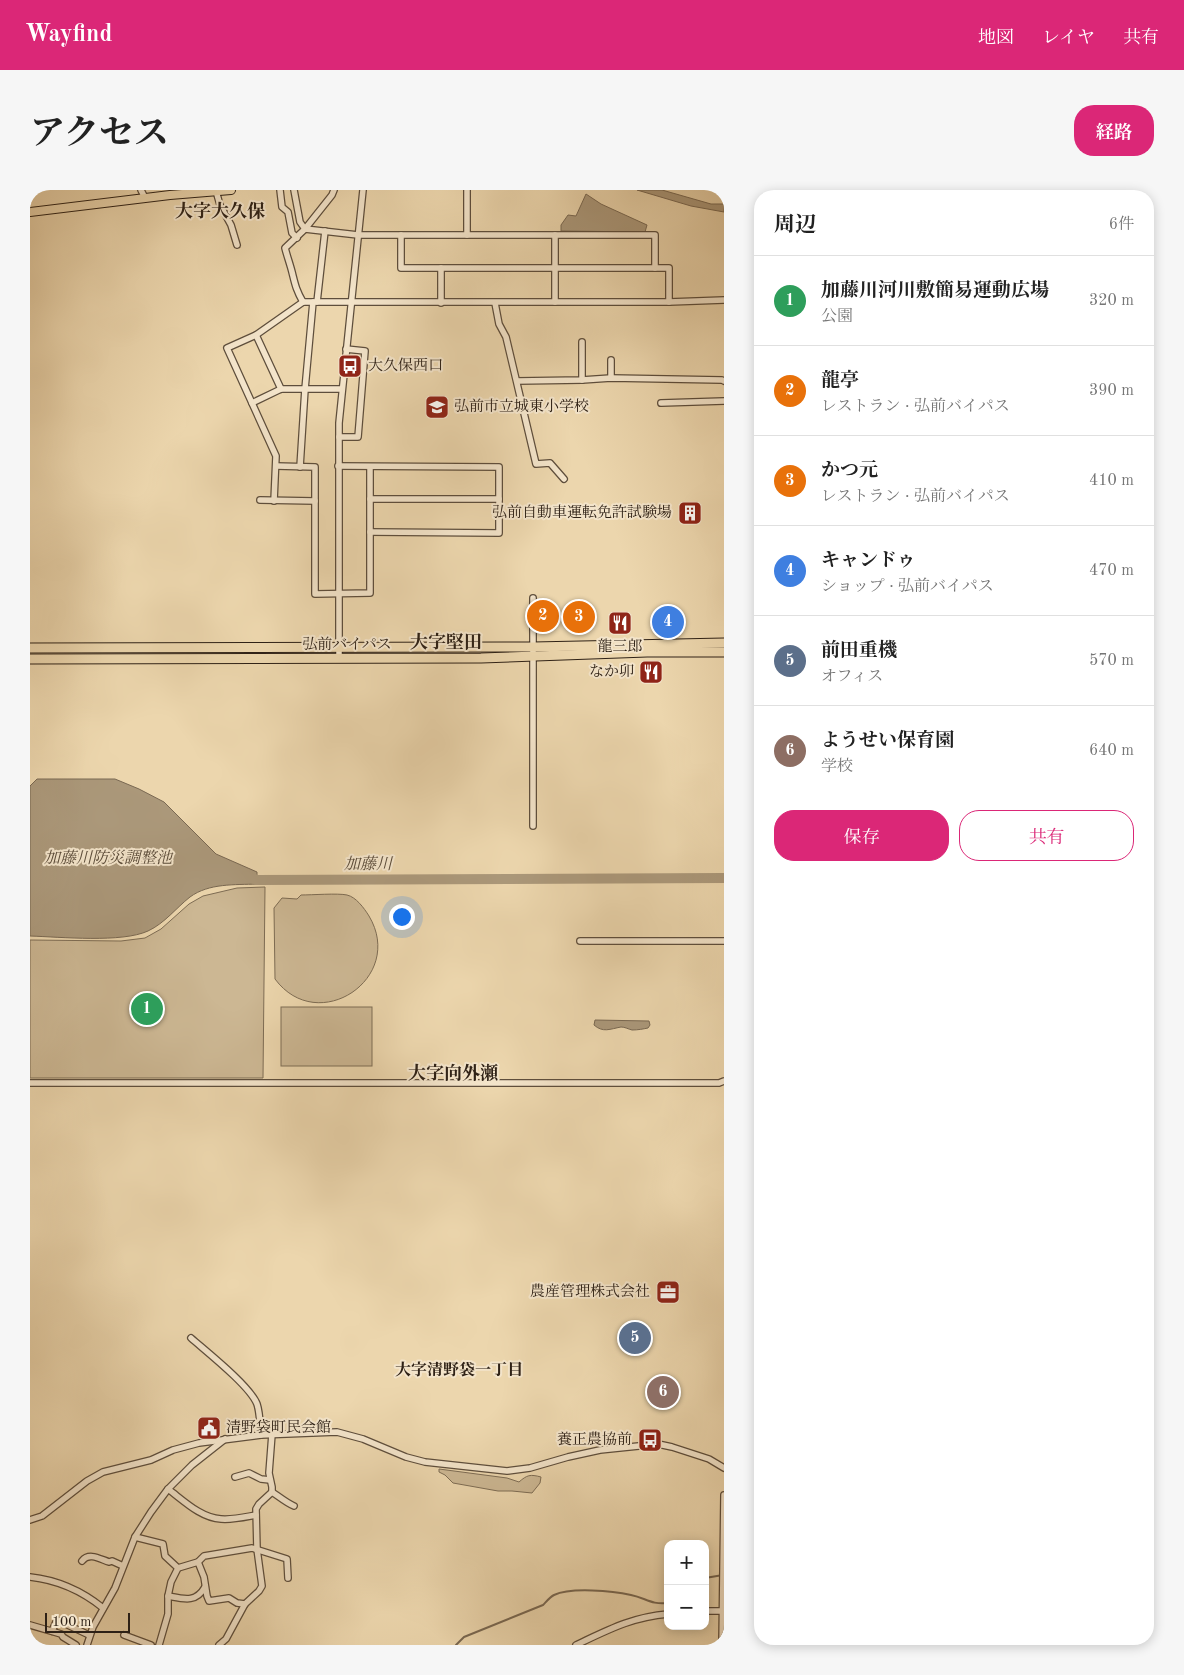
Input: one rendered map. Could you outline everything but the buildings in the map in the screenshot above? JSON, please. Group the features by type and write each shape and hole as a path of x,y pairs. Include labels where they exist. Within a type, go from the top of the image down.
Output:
{"highway":[{"name":"弘前バイパス","path":"30,659 339,658 533,652 724,643"},
{"name":"弘前バイパス","path":"30,648 338,648 533,652 724,652"}],"main road":[{"path":"30,212 145,198 163,193 231,190"}],"street":[{"path":"142,190 145,198"},
{"path":"280,190 282,207 288,212 292,232 297,238"},
{"path":"294,190 300,222 306,229 358,235 655,235 655,268"},
{"path":"303,302 296,292 285,248 306,229 334,190"},
{"path":"339,658 339,437 342,390 363,190"},
{"path":"466,190 467,235"},
{"path":"216,191 220,205 231,225 237,245"},
{"path":"300,467 305,389 324,231"},
{"path":"401,235 400,268 669,268 669,302"},
{"path":"555,235 555,302"},
{"path":"441,268 441,303"},
{"path":"274,500 276,456 227,348 256,335 303,302 495,303 724,300"},
{"path":"495,303 499,324 506,337 536,464 550,463 564,479"},
{"path":"256,335 282,389"},
{"path":"582,342 582,380"},
{"path":"339,437 358,437 366,351 346,349"},
{"path":"611,360 611,378"},
{"path":"517,381 611,378 722,380 724,382"},
{"path":"252,403 282,389 342,390"},
{"path":"661,403 724,401"},
{"path":"276,466 315,467 315,594 370,593 370,467"},
{"path":"338,466 499,467 499,532 370,532"},
{"path":"370,499 499,499"},
{"path":"260,500 315,501"},
{"path":"533,598 533,826"},
{"path":"580,941 724,941"},
{"path":"30,1083 719,1083 724,1081"},
{"path":"191,1338 253,1396 259,1412 261,1434"},
{"path":"30,1520 42,1516 87,1481 103,1472 151,1460 173,1450 199,1443 261,1434 337,1432 363,1439 406,1457 425,1462 486,1470 506,1471 530,1468 600,1450 650,1444 672,1447 709,1459 724,1468"},
{"path":"272,1434 270,1456 272,1492"},
{"path":"87,1645 89,1635 114,1588 135,1537 151,1512 168,1489 192,1465 225,1439"},
{"path":"235,1477 250,1473 260,1479 270,1480"},
{"path":"168,1489 201,1514 213,1518 226,1519 256,1516"},
{"path":"272,1492 283,1498 288,1504 294,1506"},
{"path":"219,1645 226,1639 245,1604 262,1586 257,1549 256,1509 272,1492"},
{"path":"722,1645 724,1611 724,1495"},
{"path":"135,1537 163,1544 166,1556 178,1568"},
{"path":"178,1568 198,1562 204,1556 252,1548 287,1559 288,1578"},
{"path":"82,1560 85,1556 89,1555 123,1566"},
{"path":"198,1562 204,1577 209,1600 229,1598 236,1603 245,1604"},
{"path":"159,1645 168,1614 168,1596 178,1568"},
{"path":"30,1577 61,1583 90,1597 104,1608"},
{"path":"168,1596 186,1599 196,1597 200,1595 205,1587"},
{"path":"709,1611 724,1611"},
{"path":"576,1645 624,1622 664,1614"},
{"path":"52,1631 58,1620 89,1635"},
{"path":"30,1625 61,1634 76,1645"},
{"path":"124,1635 152,1645"}],"shaded area":[{"path":"265,887 263,1078 30,1078 30,940 121,941 145,938 161,929 189,904 203,896 237,888"},
{"path":"338,894 354,898 369,916 377,939 376,960 367,978 352,992 333,1001 313,1002 293,995 275,979 274,908 282,898 297,899 301,895"},
{"path":"281,1007 372,1007 372,1066 281,1066"},
{"path":"439,1469 507,1478 519,1482 529,1476 541,1477 540,1483 532,1493 498,1491 453,1483 439,1472"}],"water":[{"path":"637,190 662,190 711,204 724,204 724,212 691,206"},
{"path":"586,194 601,204 647,225 645,232 561,231 561,225 568,215 576,216"},
{"name":"加藤川防災調整池","path":"37,779 115,779 139,789 164,802 216,854 257,872 257,884 214,887 197,892 160,924 137,935 107,938 30,936 30,786"},
{"path":"595,1020 649,1021 650,1025 648,1028 638,1030 621,1027 604,1030 594,1025"}],"waterway":[{"name":"加藤川","path":"246,876 257,880 724,878"},
{"path":"709,1577 723,1575"},
{"path":"456,1645 464,1637 543,1605 553,1596 561,1593 581,1590 614,1592 636,1596 657,1603 664,1603"}],"place":[{"name":"大久保西口","path":"350,366"},
{"name":"弘前市立城東小学校","path":"437,407"},
{"name":"弘前自動車運転免許試験場","path":"690,513"},
{"name":"龍亭","path":"543,616"},
{"name":"かつ元","path":"579,617"},
{"name":"キャンドゥ","path":"668,622"},
{"name":"龍三郎","path":"620,623"},
{"name":"なか卯","path":"651,672"},
{"name":"加藤川河川敷簡易運動広場","path":"147,1009"},
{"name":"農産管理株式会社","path":"668,1292"},
{"name":"前田重機","path":"635,1338"},
{"name":"ようせい保育園","path":"663,1392"},
{"name":"清野袋町民会館","path":"209,1428"},
{"name":"養正農協前","path":"650,1440"}],"district":[{"name":"大字大久保","path":"220,212"},
{"name":"大字堅田","path":"446,643"},
{"name":"大字向外瀬","path":"453,1074"},
{"name":"大字清野袋一丁目","path":"459,1371"}]}
